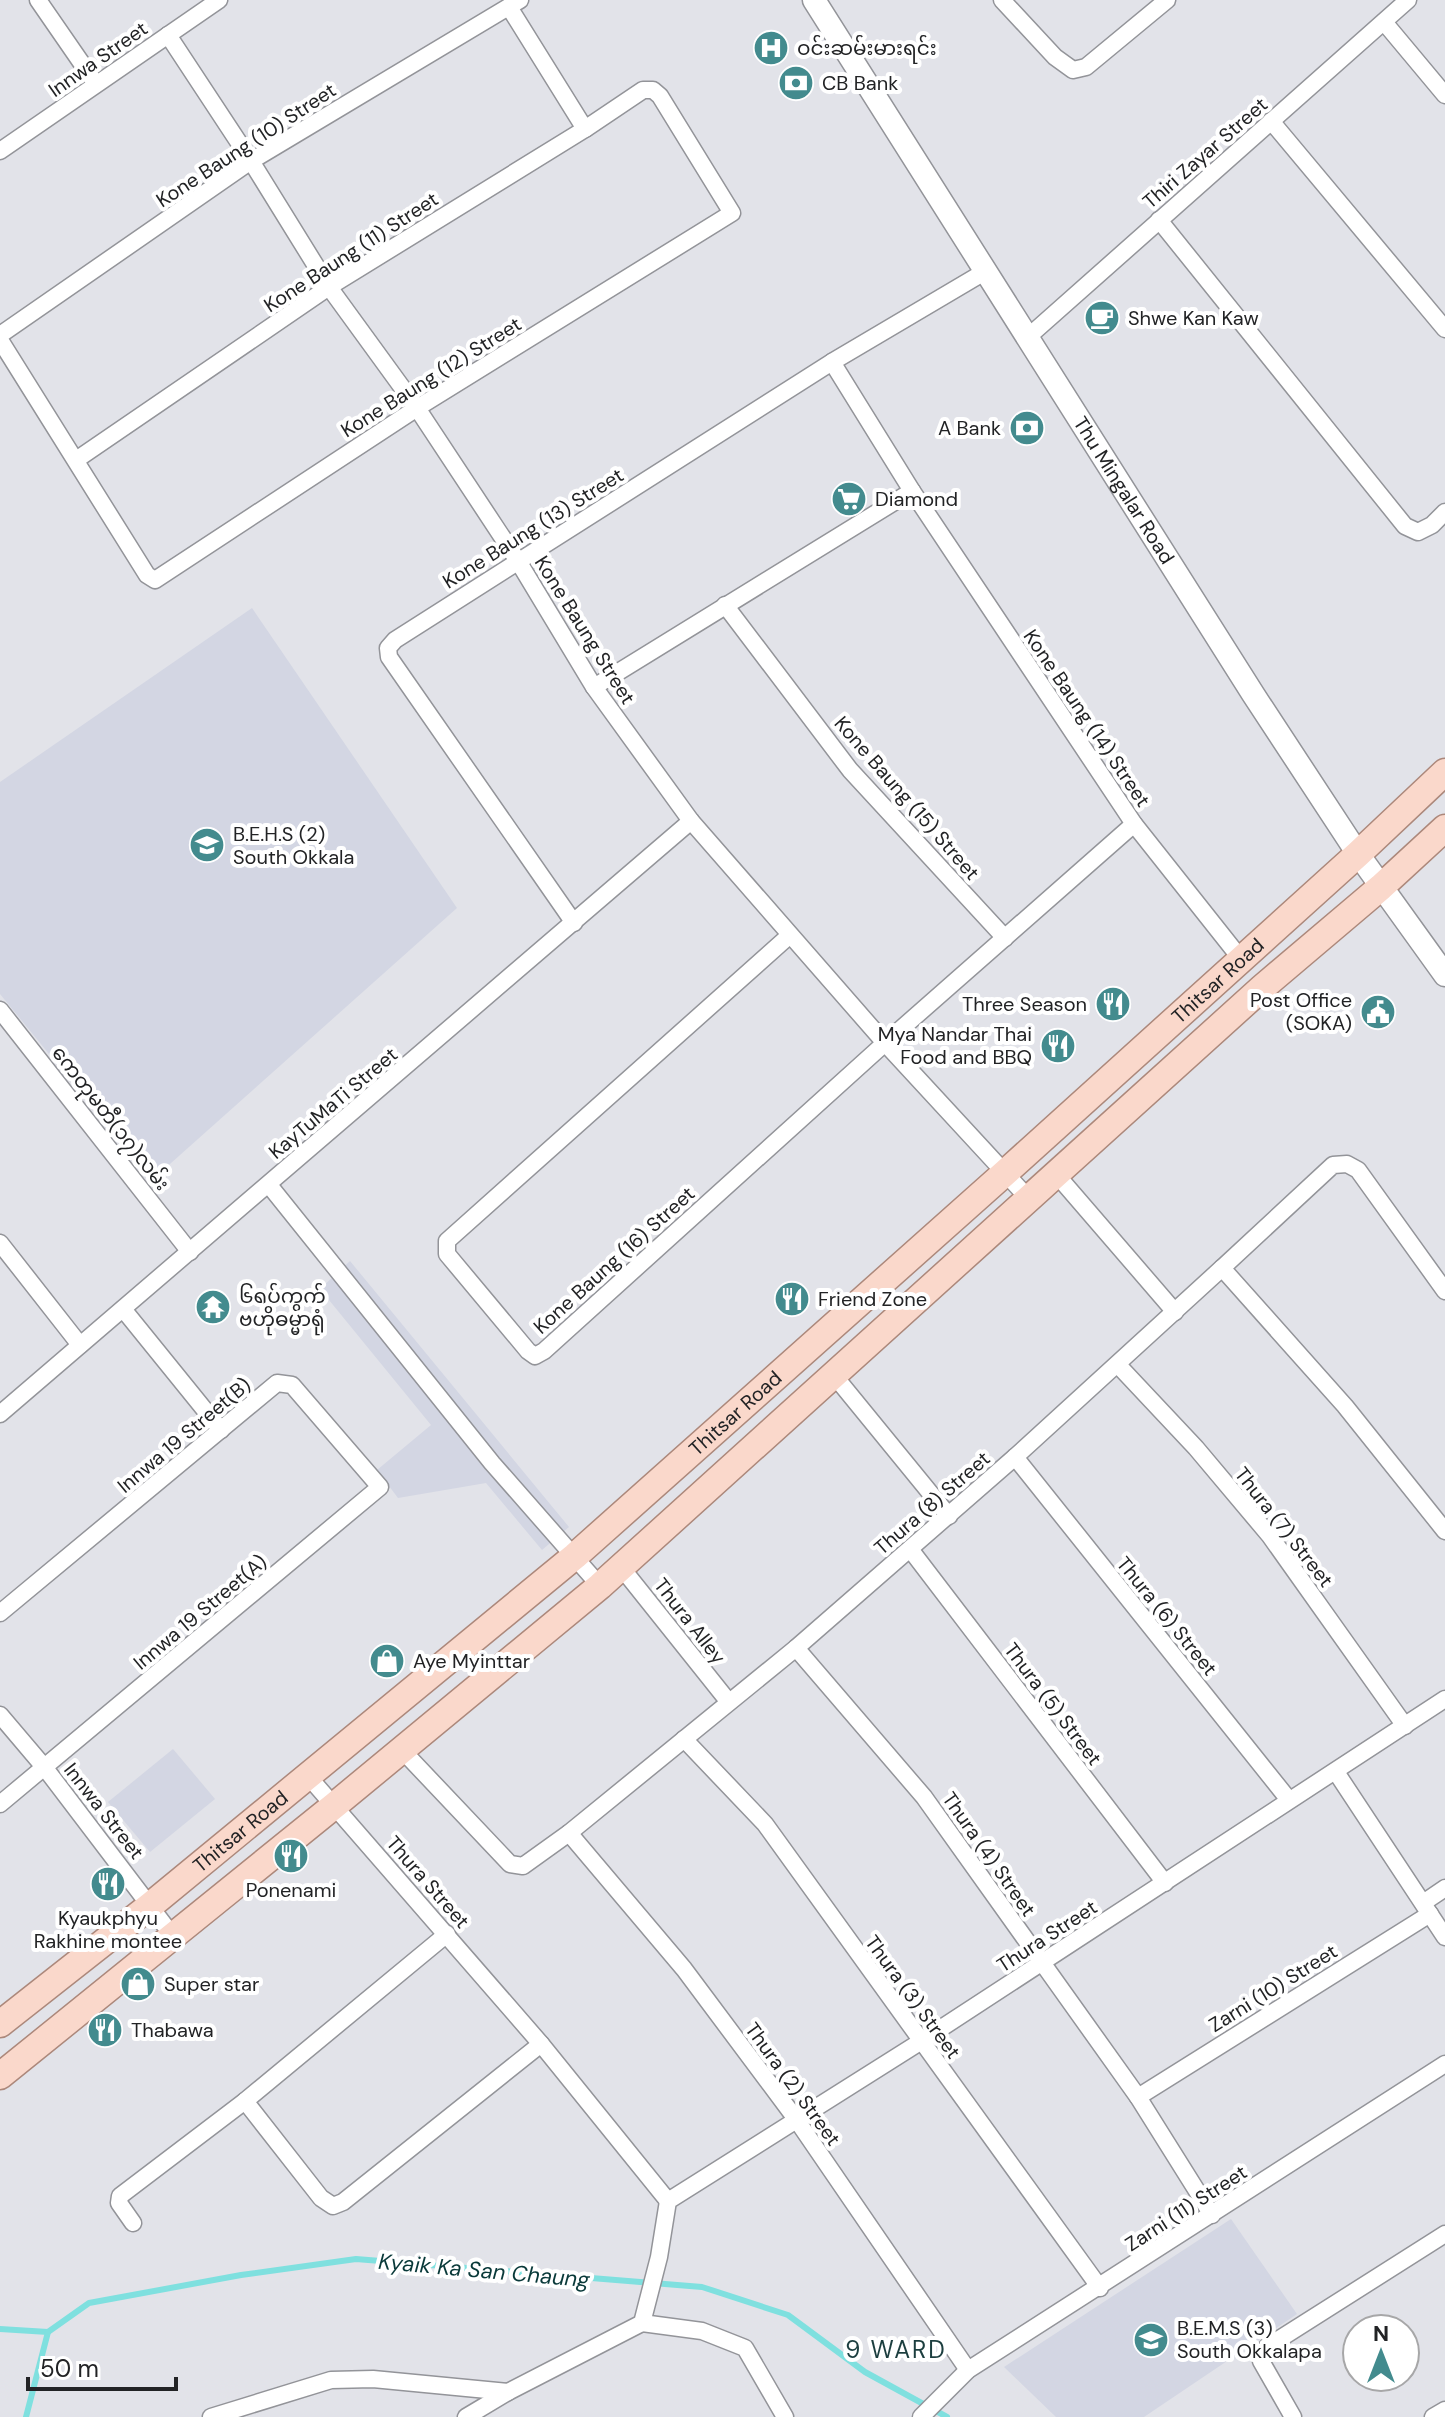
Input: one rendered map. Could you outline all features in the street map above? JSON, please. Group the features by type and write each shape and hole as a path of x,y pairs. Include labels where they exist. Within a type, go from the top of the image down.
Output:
{"main road":[{"name":"Thu Mingalar Road","path":"814,0 1253,694 1358,854 1445,975"},
{"name":"Thitsar Road","path":"0,2024 151,1905 575,1556 1006,1172 1445,772"},
{"name":"Thitsar Road","path":"0,2076 600,1586 1263,987 1445,828"}],"street":[{"path":"38,0 96,84"},
{"name":"Innwa Street","path":"0,151 219,0"},
{"path":"1002,0 1055,57 1073,70 1086,67 1167,0"},
{"name":"Thiri Zayar Street","path":"1028,337 1408,0"},
{"path":"514,3 585,129"},
{"name":"Kone Baung (10) Street","path":"0,338 251,161 514,3"},
{"path":"1384,22 1445,95"},
{"name":"Kone Baung Street","path":"168,35 329,287 417,408 518,561 594,687 691,821 885,1043 1029,1199"},
{"name":"Kone Baung (12) Street","path":"76,460 147,575 155,580 417,408 732,213 660,96 653,90 643,90 585,129"},
{"path":"1271,121 1445,329"},
{"name":"Kone Baung (11) Street","path":"76,460 329,287 585,129"},
{"path":"1159,220 1405,526 1418,532 1432,525 1445,512"},
{"name":"Kone Baung (13) Street","path":"574,923 389,657 388,648 395,640 832,362 986,271"},
{"path":"0,338 76,460"},
{"name":"Kone Baung (14) Street","path":"832,362 912,491 1134,824 1241,959"},
{"path":"594,687 912,491"},
{"name":"Kone Baung (15) Street","path":"725,605 850,770 1005,938"},
{"name":"KayTuMaTi Street","path":"0,1414 691,821"},
{"path":"885,1043 1134,824"},
{"name":"Kone Baung (16) Street","path":"790,935 447,1241 447,1254 528,1351 535,1356 544,1351 885,1043"},
{"name":"ကေတုမတီ(၁၇)လမ်း","path":"0,1010 190,1252"},
{"name":"Thura (8) Street","path":"402,1750 510,1864 523,1866 569,1833 796,1648 949,1516 1118,1365 1333,1165 1347,1164 1358,1170 1445,1291"},
{"path":"1056,1174 1175,1312"},
{"path":"269,1185 492,1463 600,1586"},
{"path":"0,1243 80,1345"},
{"path":"1222,1268 1345,1406 1445,1531"},
{"path":"123,1309 221,1430"},
{"name":"Thura (7) Street","path":"1118,1365 1196,1448 1270,1536 1405,1726"},
{"path":"833,1374 949,1516"},
{"name":"Innwa 19 Street(B)","path":"0,1613 277,1383 292,1385 380,1487"},
{"name":"Thura (6) Street","path":"1015,1457 1289,1800"},
{"name":"Innwa 19 Street(A)","path":"0,1804 380,1487"},
{"name":"Thura (5) Street","path":"910,1549 1165,1883"},
{"name":"Thura Alley","path":"621,1567 728,1701"},
{"name":"Thura (4) Street","path":"796,1648 924,1797 1138,2097 1212,2215"},
{"name":"Thura Street","path":"308,1776 541,2044 668,2201 920,2042 1445,1699"},
{"name":"Innwa Street","path":"0,1715 45,1768 172,1935"},
{"name":"Thura (3) Street","path":"684,1739 765,1824 1100,2288"},
{"path":"1336,1772 1445,1937"},
{"name":"Thura (2) Street","path":"569,1833 684,1969 796,2119 968,2370"},
{"name":"Zarni (10) Street","path":"1138,2097 1426,1908 1445,1888"},
{"path":"133,2223 119,2203 120,2196 245,2101 447,1934"},
{"path":"245,2101 321,2198 333,2206 343,2202 541,2044"},
{"name":"Zarni (11) Street","path":"921,2417 968,2370 1445,2064"},
{"path":"642,2323 659,2257 668,2201"},
{"path":"1293,2417 1261,2361 1267,2347 1445,2234"},
{"path":"466,2417 642,2323 702,2331 745,2348 785,2417"},
{"path":"211,2417 331,2380 373,2379 508,2392"},
{"path":"1433,2417 1445,2410"}],"shaded area":[{"name":"B.E.H.S (2) South Okkala","path":"252,608 457,908 152,1180 0,994 0,782"},
{"path":"350,1261 569,1527 542,1550 486,1483 398,1498 377,1470 431,1425 320,1289"},
{"path":"173,1749 215,1799 150,1852 108,1802"},
{"name":"B.E.M.S (3) South Okkalapa","path":"1231,2219 1297,2314 1144,2417 1056,2417 1004,2367"}],"waterway":[{"name":"Kyaik Ka San Chaung","path":"0,2329 48,2332 89,2303 241,2275 356,2259 702,2287 788,2315 865,2372 947,2417"},
{"path":"26,2417 48,2332"}],"place":[{"name":"ဝင်းဆမ်းမားရင်း","path":"771,48"},
{"name":"CB Bank","path":"796,83"},
{"name":"Shwe Kan Kaw","path":"1102,318"},
{"name":"A Bank","path":"1027,428"},
{"name":"Diamond","path":"849,499"},
{"name":"B.E.H.S (2) South Okkala","path":"207,845"},
{"name":"Three Season","path":"1113,1004"},
{"name":"Post Office (SOKA)","path":"1378,1012"},
{"name":"Mya Nandar Thai Food and BBQ","path":"1058,1046"},
{"name":"Friend Zone","path":"792,1299"},
{"name":"၆ရပ်ကွက် ဗဟိုဓမ္မာရုံ","path":"213,1307"},
{"name":"Aye Myinttar","path":"387,1661"},
{"name":"Ponenami","path":"291,1856"},
{"name":"Kyaukphyu Rakhine montee","path":"108,1884"},
{"name":"Super star","path":"138,1984"},
{"name":"Thabawa","path":"105,2030"},
{"name":"B.E.M.S (3) South Okkalapa","path":"1151,2340"}],"district":[{"name":"9 WARD","path":"896,2350"}]}
